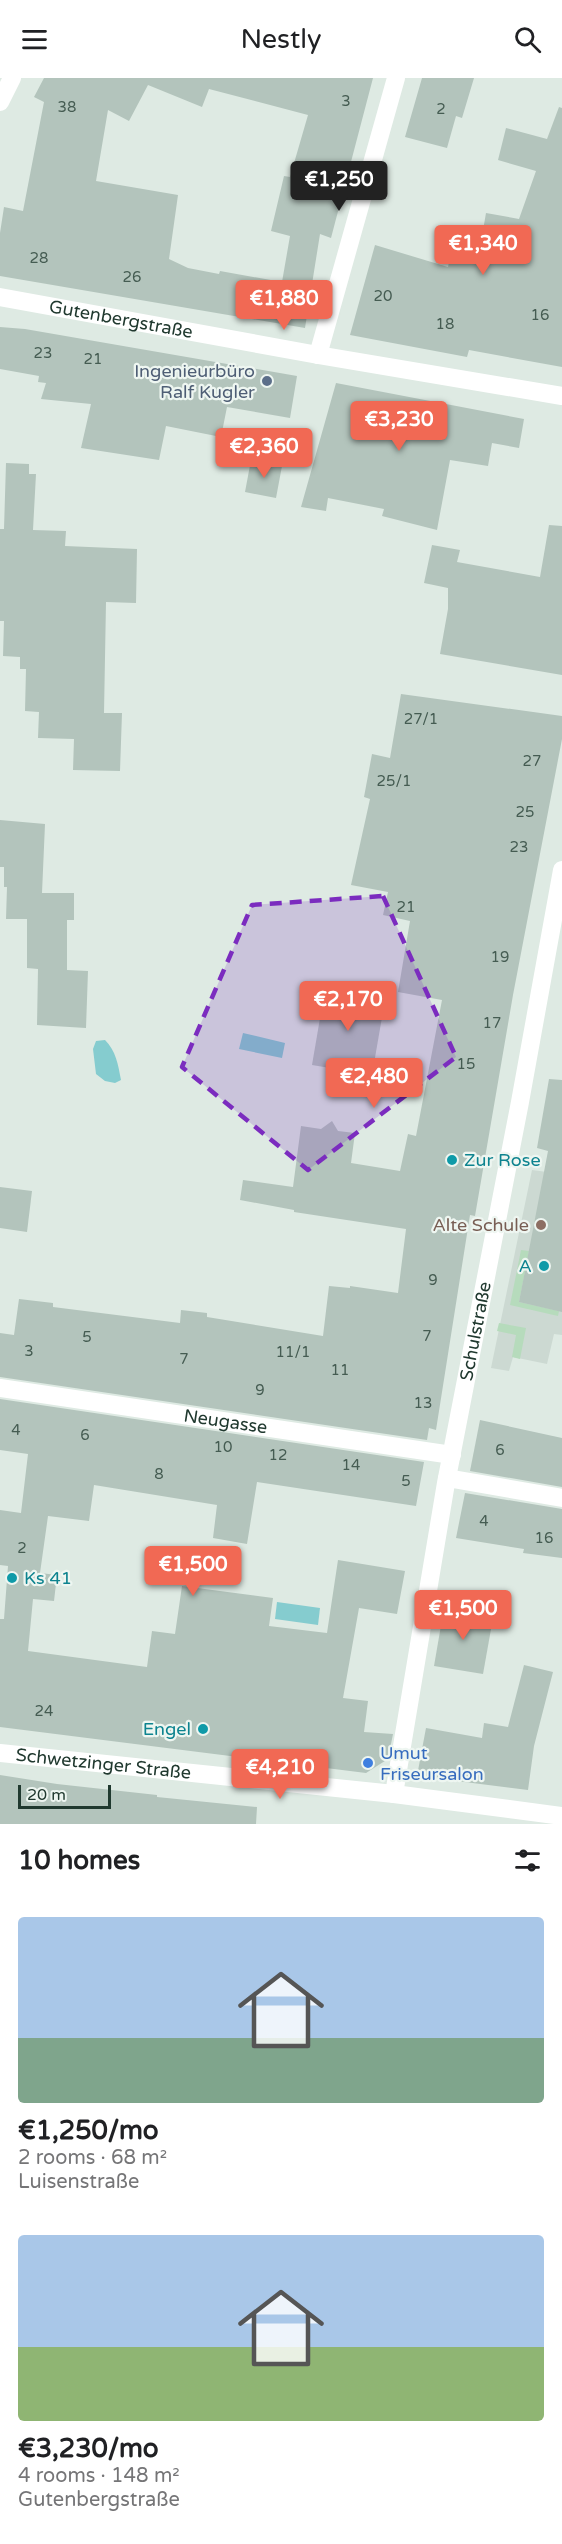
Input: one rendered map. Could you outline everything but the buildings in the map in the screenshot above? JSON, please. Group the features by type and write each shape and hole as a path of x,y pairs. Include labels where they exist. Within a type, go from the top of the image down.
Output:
{"street":[{"path":"0,102 12,78"},
{"path":"318,355 396,78"},
{"name":"Gutenbergstraße","path":"0,297 318,355 562,396"},
{"name":"Schulstraße","path":"394,1794 447,1478 519,1112 562,870"},
{"name":"Neugasse","path":"0,1388 452,1455"},
{"path":"447,1478 562,1498"},
{"name":"Schwetzinger Straße","path":"0,1753 394,1794 562,1816"}],"highlighted area":[{"path":"383,896 456,1057 308,1170 182,1067 252,905"}],"shaded area":[{"name":"Alte Schule","path":"532,1170 562,1174 562,1335 554,1334 547,1364 513,1357 509,1371 491,1368"}],"green space":[{"path":"521,1250 529,1251 519,1302 559,1311 558,1316 510,1305"},
{"path":"499,1323 526,1328 520,1359 512,1357 516,1335 497,1331"}],"water":[{"path":"243,1033 285,1043 282,1058 239,1049"},
{"path":"105,1040 114,1053 119,1069 121,1080 115,1083 105,1081 96,1074 93,1049 96,1041"},
{"path":"277,1602 320,1608 318,1625 275,1619"}],"place":[{"name":"Ingenieurbüro Ralf Kugler","path":"267,381"},
{"name":"Zur Rose","path":"452,1160"},
{"name":"Alte Schule","path":"541,1225"},
{"name":"A","path":"544,1266"},
{"name":"Ks 41","path":"12,1578"},
{"name":"Engel","path":"203,1729"},
{"name":"Umut Friseursalon","path":"368,1763"}]}
